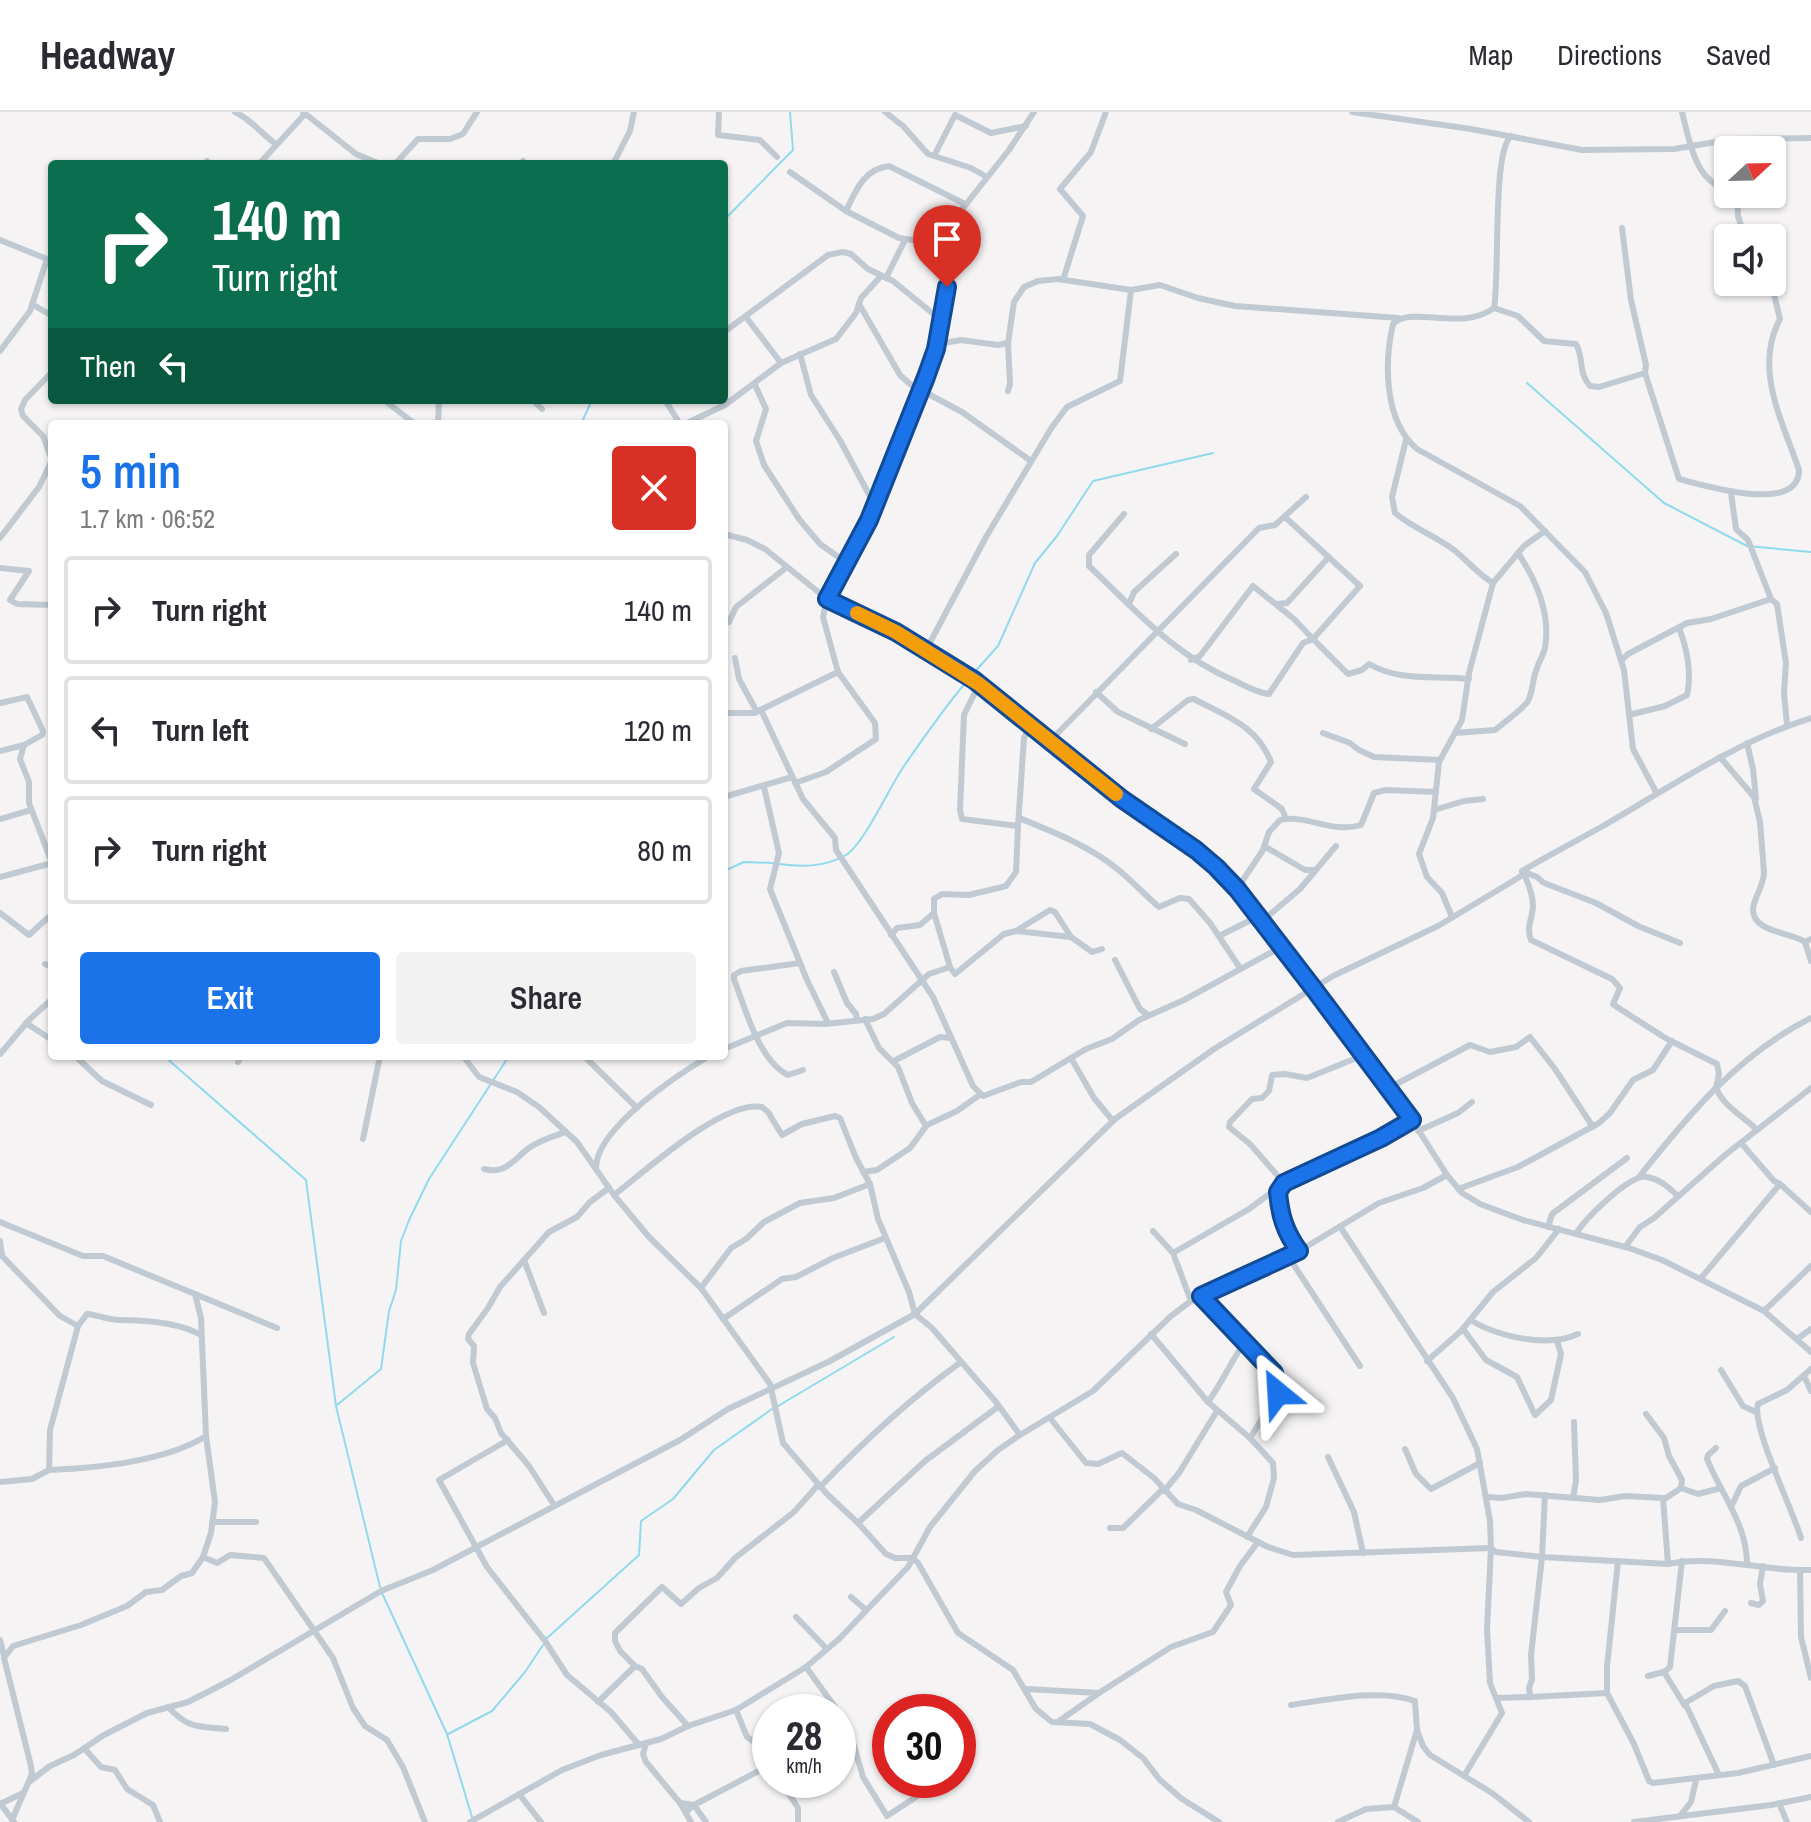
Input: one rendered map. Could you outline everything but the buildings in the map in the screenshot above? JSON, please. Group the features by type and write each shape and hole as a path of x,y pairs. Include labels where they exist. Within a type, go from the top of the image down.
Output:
{"street":[{"path":"235,112 251,119 276,144"},
{"path":"399,160 418,139 450,139 463,134 477,112"},
{"path":"615,160 630,131 634,112"},
{"path":"719,112 718,135 760,140 777,157"},
{"path":"885,112 903,126 923,149 987,177"},
{"path":"728,796 826,772 876,739 875,723 838,672 823,617 827,599 875,505 937,344 965,204 1034,112"},
{"path":"1063,280 1083,216 1060,189 1091,152 1106,112"},
{"path":"1354,112 1582,150 1674,149 1733,139 1811,138"},
{"path":"1682,112 1690,146 1705,176 1714,183"},
{"path":"262,160 305,113 356,154 370,160"},
{"path":"934,156 955,115 991,133 1026,126"},
{"path":"1494,308 1500,169 1508,138"},
{"path":"846,211 865,177 877,167 889,166 965,204"},
{"path":"790,172 846,211 905,240 933,243 953,254"},
{"path":"1622,228 1645,373 1679,479 1731,493 1755,495 1794,487 1799,480 1799,470 1777,411 1769,378 1771,335 1780,319 1774,296"},
{"path":"0,240 48,259"},
{"path":"728,403 781,363 836,339 856,313 861,298 884,277 905,240"},
{"path":"728,329 828,255 847,252 942,321"},
{"path":"0,351 30,311 48,265"},
{"path":"1008,391 1008,343 1014,302 1024,287 1038,281 1063,280 1131,290 1160,285 1235,306 1398,318 1410,316 1453,320 1475,317 1494,308 1518,316 1544,341 1576,344 1580,351 1583,379 1590,386 1599,387 1645,373"},
{"path":"926,650 986,537 1067,407 1120,381 1131,290"},
{"path":"32,304 48,314"},
{"path":"859,304 900,375 920,392 962,412 1031,461"},
{"path":"746,317 781,363"},
{"path":"1398,318 1393,324 1386,367 1397,421 1406,440 1520,506 1585,572 1606,613 1621,661 1633,749 1656,792"},
{"path":"937,344 961,340 998,345 1008,343"},
{"path":"800,354 811,395 875,505"},
{"path":"48,376 25,400 21,409 23,416 43,436 48,449"},
{"path":"755,385 766,409 756,441 764,465 799,519 820,544 847,563"},
{"path":"389,404 410,420"},
{"path":"537,404 542,409"},
{"path":"692,420 726,404"},
{"path":"1406,440 1392,497 1395,513 1412,527 1456,551 1477,573 1493,583"},
{"path":"0,538 39,487 48,468"},
{"path":"1731,493 1736,529 1750,547 1771,599 1777,604 1783,640 1787,725"},
{"path":"1050,741 1259,528 1275,525 1306,497"},
{"path":"1124,514 1089,555 1089,566 1157,633 1191,660 1266,695 1272,691 1303,643 1313,639 1360,586 1285,517"},
{"path":"1452,917 1442,893 1427,877 1419,854 1434,810 1440,760 1464,712 1493,583 1518,553 1545,531"},
{"path":"728,535 765,549 827,599 926,650 977,682 1122,799 1196,850 1237,889 1389,1088 1458,1189 1480,1204 1548,1227 1625,1247 1701,1278 1764,1311 1811,1352"},
{"path":"1455,733 1495,730 1523,708 1531,695 1535,671 1545,651 1546,634 1538,585 1518,553"},
{"path":"1129,604 1134,592 1176,554"},
{"path":"1277,604 1287,603 1329,557"},
{"path":"729,622 736,607 787,567"},
{"path":"0,568 29,571 10,600 17,604 48,605"},
{"path":"1191,660 1200,656 1253,586 1277,604 1348,674 1362,670 1369,664 1384,673 1400,677 1469,679"},
{"path":"1621,661 1628,654 1679,628 1771,599"},
{"path":"1629,715 1665,706 1687,695 1687,654 1679,628"},
{"path":"735,658 739,679 810,810 835,838 836,850 933,997 973,1086 983,1096 1021,1082 1031,1082 1071,1058 1112,1039 1148,1015 1184,1000 1281,947"},
{"path":"728,713 759,711 838,672"},
{"path":"977,682 964,715 960,816 967,822 1018,822 1055,832 1101,857 1159,907 1180,898 1189,899 1240,968"},
{"path":"1096,692 1118,712 1185,744"},
{"path":"0,703 27,697 42,735 24,745 0,751"},
{"path":"1151,729 1188,700 1194,699 1230,716 1255,735 1267,752 1271,762 1254,789 1282,809 1286,819"},
{"path":"29,1782 50,1766 147,1713 188,1702 229,1681 381,1591 433,1570 680,1440 728,1409 830,1361 915,1314 1113,1121 1214,1049 1333,976 1438,926 1656,792 1747,743 1811,718"},
{"path":"41,727 48,724"},
{"path":"1031,725 1024,738 1018,856 1012,880 1006,886 969,895 939,895 934,899 934,913 950,967 955,974 1004,934 1016,931 1050,910 1055,912 1071,937 1092,952 1102,949"},
{"path":"1323,733 1350,743 1374,757 1440,760"},
{"path":"1747,743 1753,769 1764,872 1764,883 1754,905 1756,920 1762,926 1808,940 1811,961"},
{"path":"24,745 20,759 29,782 31,810 48,853"},
{"path":"1720,757 1748,788 1756,802"},
{"path":"764,787 779,853 771,875 770,889 828,1023"},
{"path":"1237,889 1264,846 1269,832 1280,820 1329,827 1355,827 1361,825 1374,793 1386,790 1436,792"},
{"path":"1434,810 1483,799"},
{"path":"0,819 31,810"},
{"path":"1264,846 1305,870 1314,870"},
{"path":"1219,936 1259,919 1300,889 1336,846"},
{"path":"0,877 48,864"},
{"path":"1523,872 1680,943"},
{"path":"1523,872 1532,894 1531,920 1527,931 1531,940 1612,979 1620,988 1613,1004 1672,1041 1717,1064 1719,1074 1716,1088 1725,1105 1757,1130"},
{"path":"0,913 29,935 48,918"},
{"path":"891,935 897,928 920,925 934,913"},
{"path":"1016,931 1071,937"},
{"path":"1115,960 1140,1009 1148,1015"},
{"path":"800,963 741,971 734,975 755,1034 779,1071 788,1075 803,1070"},
{"path":"728,1047 787,1023 861,1020 884,1014 929,974 950,967"},
{"path":"834,972 847,1003 879,1048 894,1061 926,1126"},
{"path":"0,1054 48,1003"},
{"path":"1639,1177 1692,1110 1760,1050 1811,1018"},
{"path":"26,1023 48,1037"},
{"path":"894,1061 940,1037 951,1038"},
{"path":"1389,1088 1470,1045 1490,1052 1516,1047 1530,1037 1593,1127"},
{"path":"1458,1189 1518,1167 1593,1127 1610,1113 1633,1080 1653,1070 1672,1041"},
{"path":"1284,1183 1250,1144 1229,1127 1230,1122 1252,1099 1262,1098 1269,1091 1272,1075 1307,1078 1364,1055"},
{"path":"1071,1058 1094,1098 1113,1121"},
{"path":"79,1060 102,1081 151,1105"},
{"path":"363,1139 379,1060"},
{"path":"466,1060 479,1077 517,1092 566,1132 649,1237 701,1288 772,1389 783,1443 819,1486 886,1554 895,1558 913,1558"},
{"path":"588,1060 637,1108"},
{"path":"596,1168 595,1163 603,1146 637,1108 670,1079 702,1060"},
{"path":"1625,1247 1640,1227 1811,1088"},
{"path":"863,1172 877,1170 910,1148 926,1126 957,1111 981,1094"},
{"path":"1418,1131 1458,1113 1472,1102"},
{"path":"614,1195 697,1131 725,1115 756,1106 768,1112 782,1135 802,1124 835,1116 840,1118 870,1184 885,1238 909,1292 915,1314 932,1328 1020,1435"},
{"path":"1173,1253 1249,1209 1284,1183 1381,1138 1412,1120"},
{"path":"484,1169 491,1171 511,1165 537,1143 566,1132"},
{"path":"1742,1144 1774,1181 1811,1212"},
{"path":"1548,1227 1557,1209 1627,1158"},
{"path":"473,1820 562,1770 601,1755 661,1739 736,1710 806,1667 908,1567 930,1527 975,1471 1020,1435 1093,1391 1151,1334 1191,1301 1299,1251 1379,1203 1423,1188 1447,1175"},
{"path":"1576,1234 1597,1210 1633,1179 1644,1176 1659,1181 1678,1196"},
{"path":"1284,1183 1278,1192 1280,1214 1287,1235 1299,1251"},
{"path":"701,1288 731,1248 764,1222 800,1203 834,1198 870,1184"},
{"path":"1701,1278 1780,1184"},
{"path":"554,1505 487,1409 473,1363 474,1346 468,1339 500,1287 549,1232 577,1217 609,1188"},
{"path":"0,1222 83,1256 103,1256 277,1328"},
{"path":"1341,1228 1458,1406 1477,1449 1487,1497 1492,1552 1487,1629 1489,1676 1502,1713 1464,1776"},
{"path":"1427,1361 1463,1329 1493,1292 1536,1258 1559,1229"},
{"path":"1153,1231 1173,1253 1191,1301"},
{"path":"723,1319 782,1279 796,1277 833,1258 885,1238"},
{"path":"0,1241 2,1256 60,1316 78,1326"},
{"path":"1288,1256 1360,1366"},
{"path":"524,1260 544,1313"},
{"path":"1764,1311 1811,1266"},
{"path":"4,1658 13,1646 81,1625 127,1606 146,1592 162,1590 181,1576 192,1573 203,1557 211,1533 215,1502 206,1436 201,1318 195,1294"},
{"path":"1201,1296 1274,1373 1279,1387 1250,1438"},
{"path":"49,1470 50,1430 78,1326 87,1314 116,1320 144,1320 201,1336"},
{"path":"1470,1320 1497,1332 1557,1341 1578,1334"},
{"path":"1463,1329 1486,1360 1517,1377 1535,1415 1551,1400 1561,1354 1557,1341"},
{"path":"1797,1339 1811,1329"},
{"path":"1151,1334 1208,1402 1250,1438 1273,1463 1274,1478 1263,1513 1247,1537"},
{"path":"1208,1402 1226,1378 1245,1342"},
{"path":"688,1726 642,1669 635,1666 617,1646 615,1633 662,1587 681,1604 699,1588 717,1578 735,1558 794,1512 910,1403 961,1362"},
{"path":"1801,1538 1756,1412 1758,1404 1787,1390 1811,1369"},
{"path":"1721,1370 1743,1406 1756,1412"},
{"path":"1804,1376 1811,1391"},
{"path":"858,1523 925,1461 999,1406"},
{"path":"1110,1528 1123,1528 1179,1473 1217,1411"},
{"path":"1646,1414 1664,1438 1669,1456 1682,1480 1681,1488"},
{"path":"1050,1418 1086,1463 1098,1464 1122,1453 1154,1478 1178,1504 1293,1555 1492,1552 1811,1570"},
{"path":"1573,1498 1576,1480 1574,1422"},
{"path":"0,1482 32,1479 49,1470 144,1459 193,1444 206,1436"},
{"path":"508,1440 439,1480 458,1519 493,1576 545,1641 567,1675 643,1744 646,1762 680,1803 691,1822"},
{"path":"1716,1448 1707,1459 1732,1505 1744,1541 1747,1564"},
{"path":"1405,1449 1416,1474 1431,1489 1480,1463"},
{"path":"1328,1457 1354,1512 1363,1553"},
{"path":"1732,1505 1741,1486 1775,1468"},
{"path":"1487,1497 1526,1494 1573,1498 1663,1498 1681,1488 1698,1494 1723,1491 1736,1495"},
{"path":"1530,1697 1545,1495"},
{"path":"1663,1498 1668,1564"},
{"path":"212,1522 256,1522"},
{"path":"1059,1721 1171,1647 1213,1632 1231,1605 1226,1592 1258,1542"},
{"path":"203,1557 217,1563 230,1555 264,1558 275,1578 317,1631 333,1658 353,1708 365,1726 387,1740 403,1767 425,1822"},
{"path":"913,1558 931,1582 958,1633 1013,1670 1036,1709 1052,1722 1090,1724 1120,1740 1143,1758 1160,1780 1182,1799 1219,1822"},
{"path":"1618,1561 1607,1693 1649,1781 1696,1780 1811,1756"},
{"path":"1648,1676 1670,1667 1682,1561"},
{"path":"1751,1603 1759,1605 1763,1601 1760,1584 1763,1566"},
{"path":"1800,1570 1798,1602 1801,1637 1811,1678"},
{"path":"851,1597 866,1610"},
{"path":"1675,1630 1711,1630 1725,1611"},
{"path":"796,1617 827,1649"},
{"path":"0,1640 30,1755 32,1774 13,1821"},
{"path":"598,1702 635,1666"},
{"path":"806,1667 848,1725 863,1777 887,1819 915,1798"},
{"path":"1664,1672 1685,1706 1719,1775"},
{"path":"1685,1706 1688,1700 1714,1686 1738,1681 1742,1683 1774,1765"},
{"path":"1026,1689 1099,1693"},
{"path":"1497,1698 1607,1693"},
{"path":"1291,1705 1347,1697 1404,1697 1415,1701 1417,1730 1430,1755 1492,1793 1529,1822"},
{"path":"168,1707 190,1725 226,1729"},
{"path":"736,1710 747,1737 752,1740"},
{"path":"1394,1807 1417,1730"},
{"path":"84,1748 101,1767 115,1770 127,1789 153,1805 160,1822"},
{"path":"686,1812 752,1774"},
{"path":"1680,1816 1691,1802 1696,1780"},
{"path":"13,1821 0,1804 23,1793"},
{"path":"519,1794 541,1822"},
{"path":"1634,1822 1659,1821 1700,1812 1811,1797"},
{"path":"792,1798 798,1808 798,1822"},
{"path":"1691,1802 1700,1812"},
{"path":"680,1803 694,1805 706,1822"},
{"path":"1779,1803 1787,1822"},
{"path":"1338,1822 1366,1809 1394,1807 1418,1822"},
{"path":"1710,1811 1714,1822"}],"waterway":[{"path":"728,216 793,150 790,112"},
{"path":"1527,383 1664,503 1747,546 1811,552"},
{"path":"583,420 590,404"},
{"path":"971,676 998,646 1035,563 1093,481 1213,453"},
{"path":"779,864 822,864 838,859 853,849 904,766 967,681"},
{"path":"728,869 744,862 773,863"},
{"path":"169,1060 306,1180 336,1406 380,1587"},
{"path":"337,1405 381,1369 389,1311 396,1290 401,1241 410,1218 429,1179 506,1060"},
{"path":"778,1406 894,1337"},
{"path":"546,1639 639,1555 641,1521 673,1499 714,1450 772,1409"},
{"path":"382,1593 447,1734 472,1817"},
{"path":"448,1734 492,1711 543,1645"}],"slow traffic":[{"path":"857,613 941,658 979,684 1116,794"}],"route":[{"path":"947,287 936,349 926,377 869,520 827,599 896,632 974,680 1122,799 1216,867 1237,889 1412,1120 1381,1138 1284,1183 1278,1192 1280,1214 1287,1235 1299,1251 1201,1296 1274,1373 1278,1393"}]}
